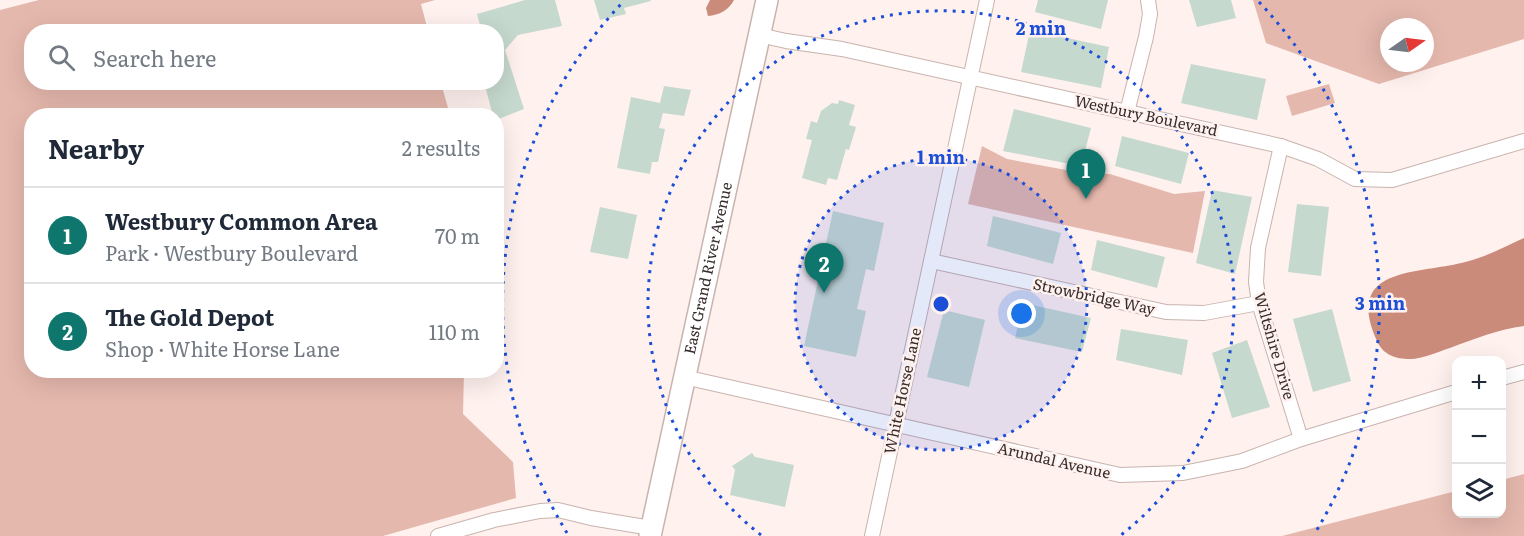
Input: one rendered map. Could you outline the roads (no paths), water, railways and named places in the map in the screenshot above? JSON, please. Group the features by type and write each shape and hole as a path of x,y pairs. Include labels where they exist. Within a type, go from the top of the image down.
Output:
{"main road":[{"name":"East Grand River Avenue","path":"650,532 767,0"}],"street":[{"name":"White Horse Lane","path":"872,536 987,0"},
{"path":"1128,112 1146,37 1150,14 1148,0"},
{"name":"Westbury Boulevard","path":"759,35 842,49 1281,146 1318,159 1355,179 1392,180 1524,141"},
{"name":"Wiltshire Drive","path":"1281,146 1258,248 1256,282 1259,303 1301,439"},
{"name":"Strowbridge Way","path":"931,261 1166,312 1204,313 1259,303"},
{"path":"1506,377 1524,372"},
{"name":"Arundal Avenue","path":"684,377 1120,475 1183,473 1242,461 1301,439 1452,393"},
{"path":"438,536 540,510 558,510 650,532"}],"place":[{"name":"Westbury Common Area","path":"1086,199"},
{"name":"The Gold Depot","path":"824,293"}]}
